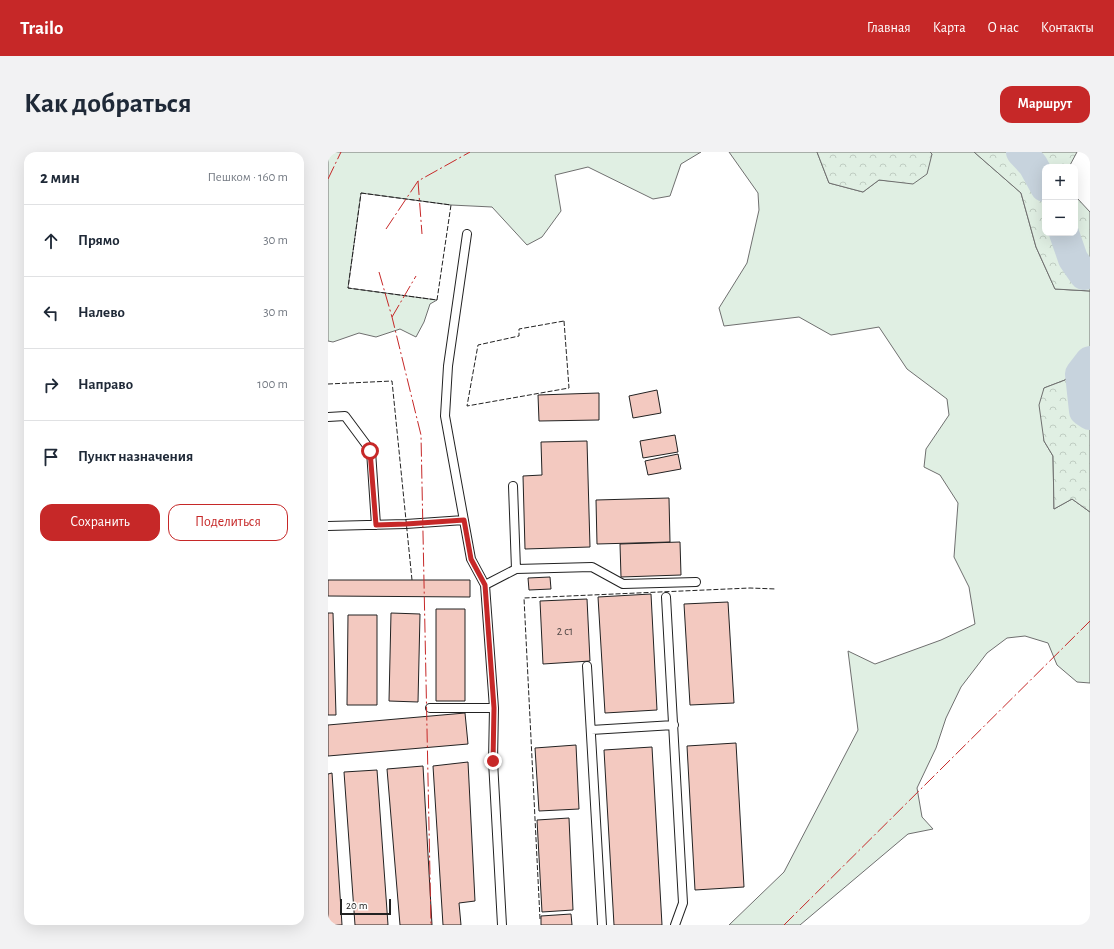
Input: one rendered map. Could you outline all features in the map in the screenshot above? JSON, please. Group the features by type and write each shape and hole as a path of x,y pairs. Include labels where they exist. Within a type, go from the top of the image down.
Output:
{"lane":[{"path":"467,234 448,366 445,416 471,559 485,585 494,708 493,761 502,925"},
{"path":"328,417 345,416 370,451 376,525"},
{"path":"513,486 516,569"},
{"path":"328,526 406,524 464,520"},
{"path":"485,585 516,569 592,567 623,584 696,582"},
{"path":"666,597 684,903 675,925"},
{"path":"587,666 602,925"},
{"path":"430,708 494,708"},
{"path":"590,730 674,725"}],"green space":[{"path":"328,152 701,152 681,164 670,196 653,199 588,167 555,175 561,211 542,237 527,245 492,207 451,205 361,193 348,288 437,300 430,304 424,322 416,337 400,329 376,337 359,333 333,342 328,341"},
{"path":"729,152 817,152 829,183 863,192 879,180 913,183 932,154 930,152 974,152 1021,193 1036,247 1055,289 1090,291 1090,352 1065,380 1044,388 1044,441 1053,456 1054,509 1072,499 1090,512 1090,683 1077,682 1057,665 1048,643 1025,636 1007,638 987,653 961,687 946,718 936,748 917,788 922,817 933,829 908,834 800,925 729,925 784,872 858,730 848,651 875,664 941,640 975,624 969,587 954,557 958,503 940,475 924,467 926,449 949,415 947,399 907,369 879,327 831,335 799,317 724,326 719,308 747,263 759,210 758,193"},
{"path":"817,152 930,152 932,154 927,174 913,184 879,180 863,192 829,183"},
{"path":"974,152 1077,152 1071,164 1042,164 1042,236 1078,236 1078,199 1090,212 1090,291 1055,289 1036,247 1021,193"},
{"path":"1090,352 1090,512 1072,499 1054,509 1053,456 1044,441 1039,405 1044,388 1065,380"}],"building":[{"path":"657,390 661,413 633,418 629,396"},
{"path":"599,393 599,420 539,421 538,395"},
{"path":"675,435 678,452 643,458 640,441"},
{"path":"587,441 590,547 525,549 523,476 542,475 541,442"},
{"path":"678,454 681,469 648,475 645,461"},
{"path":"669,498 670,542 597,544 596,500"},
{"path":"680,542 681,575 621,577 620,544"},
{"path":"550,577 551,589 529,590 528,578"},
{"path":"328,580 470,580 470,597 328,596"},
{"path":"651,594 657,710 605,713 598,597"},
{"path":"587,599 590,661 543,664 540,601"},
{"path":"728,602 734,703 690,705 684,604"},
{"path":"436,609 465,609 465,701 436,701"},
{"path":"328,613 333,613 336,715 328,715"},
{"path":"391,613 420,614 418,702 389,701"},
{"path":"348,615 377,615 377,705 347,705"},
{"path":"465,713 468,744 328,756 328,725"},
{"path":"736,743 744,887 695,890 687,746"},
{"path":"576,745 579,809 539,811 535,748"},
{"path":"652,747 662,925 614,925 604,750"},
{"path":"468,762 475,901 459,903 461,925 443,925 433,766"},
{"path":"423,766 432,925 400,925 387,769"},
{"path":"377,770 388,925 355,925 344,772"},
{"path":"332,773 342,925 328,925 328,774"},
{"path":"569,818 573,910 542,912 537,820"},
{"path":"571,914 572,925 541,925 541,916"}],"waterway":[{"path":"1021,152 1033,165 1042,182"},
{"path":"1065,236 1073,259 1084,275 1090,273"},
{"path":"1090,361 1080,374 1084,411 1090,415"}],"fence":[{"path":"361,193 451,205 437,300 348,288 361,193"},
{"path":"564,321 569,388 467,406 478,345 519,336 519,329 564,321"},
{"path":"328,384 392,381 412,580"},
{"path":"540,919 524,598 750,588 776,589"}],"power":[{"path":"328,179 341,152"},
{"path":"386,229 418,181 470,152"},
{"path":"418,181 422,234"},
{"path":"379,272 392,317 421,435 431,925"},
{"path":"392,317 416,276"},
{"path":"784,925 1090,621"}],"route":[{"path":"370,451 376,525 464,520 471,559 485,585 494,708 493,761"}]}
